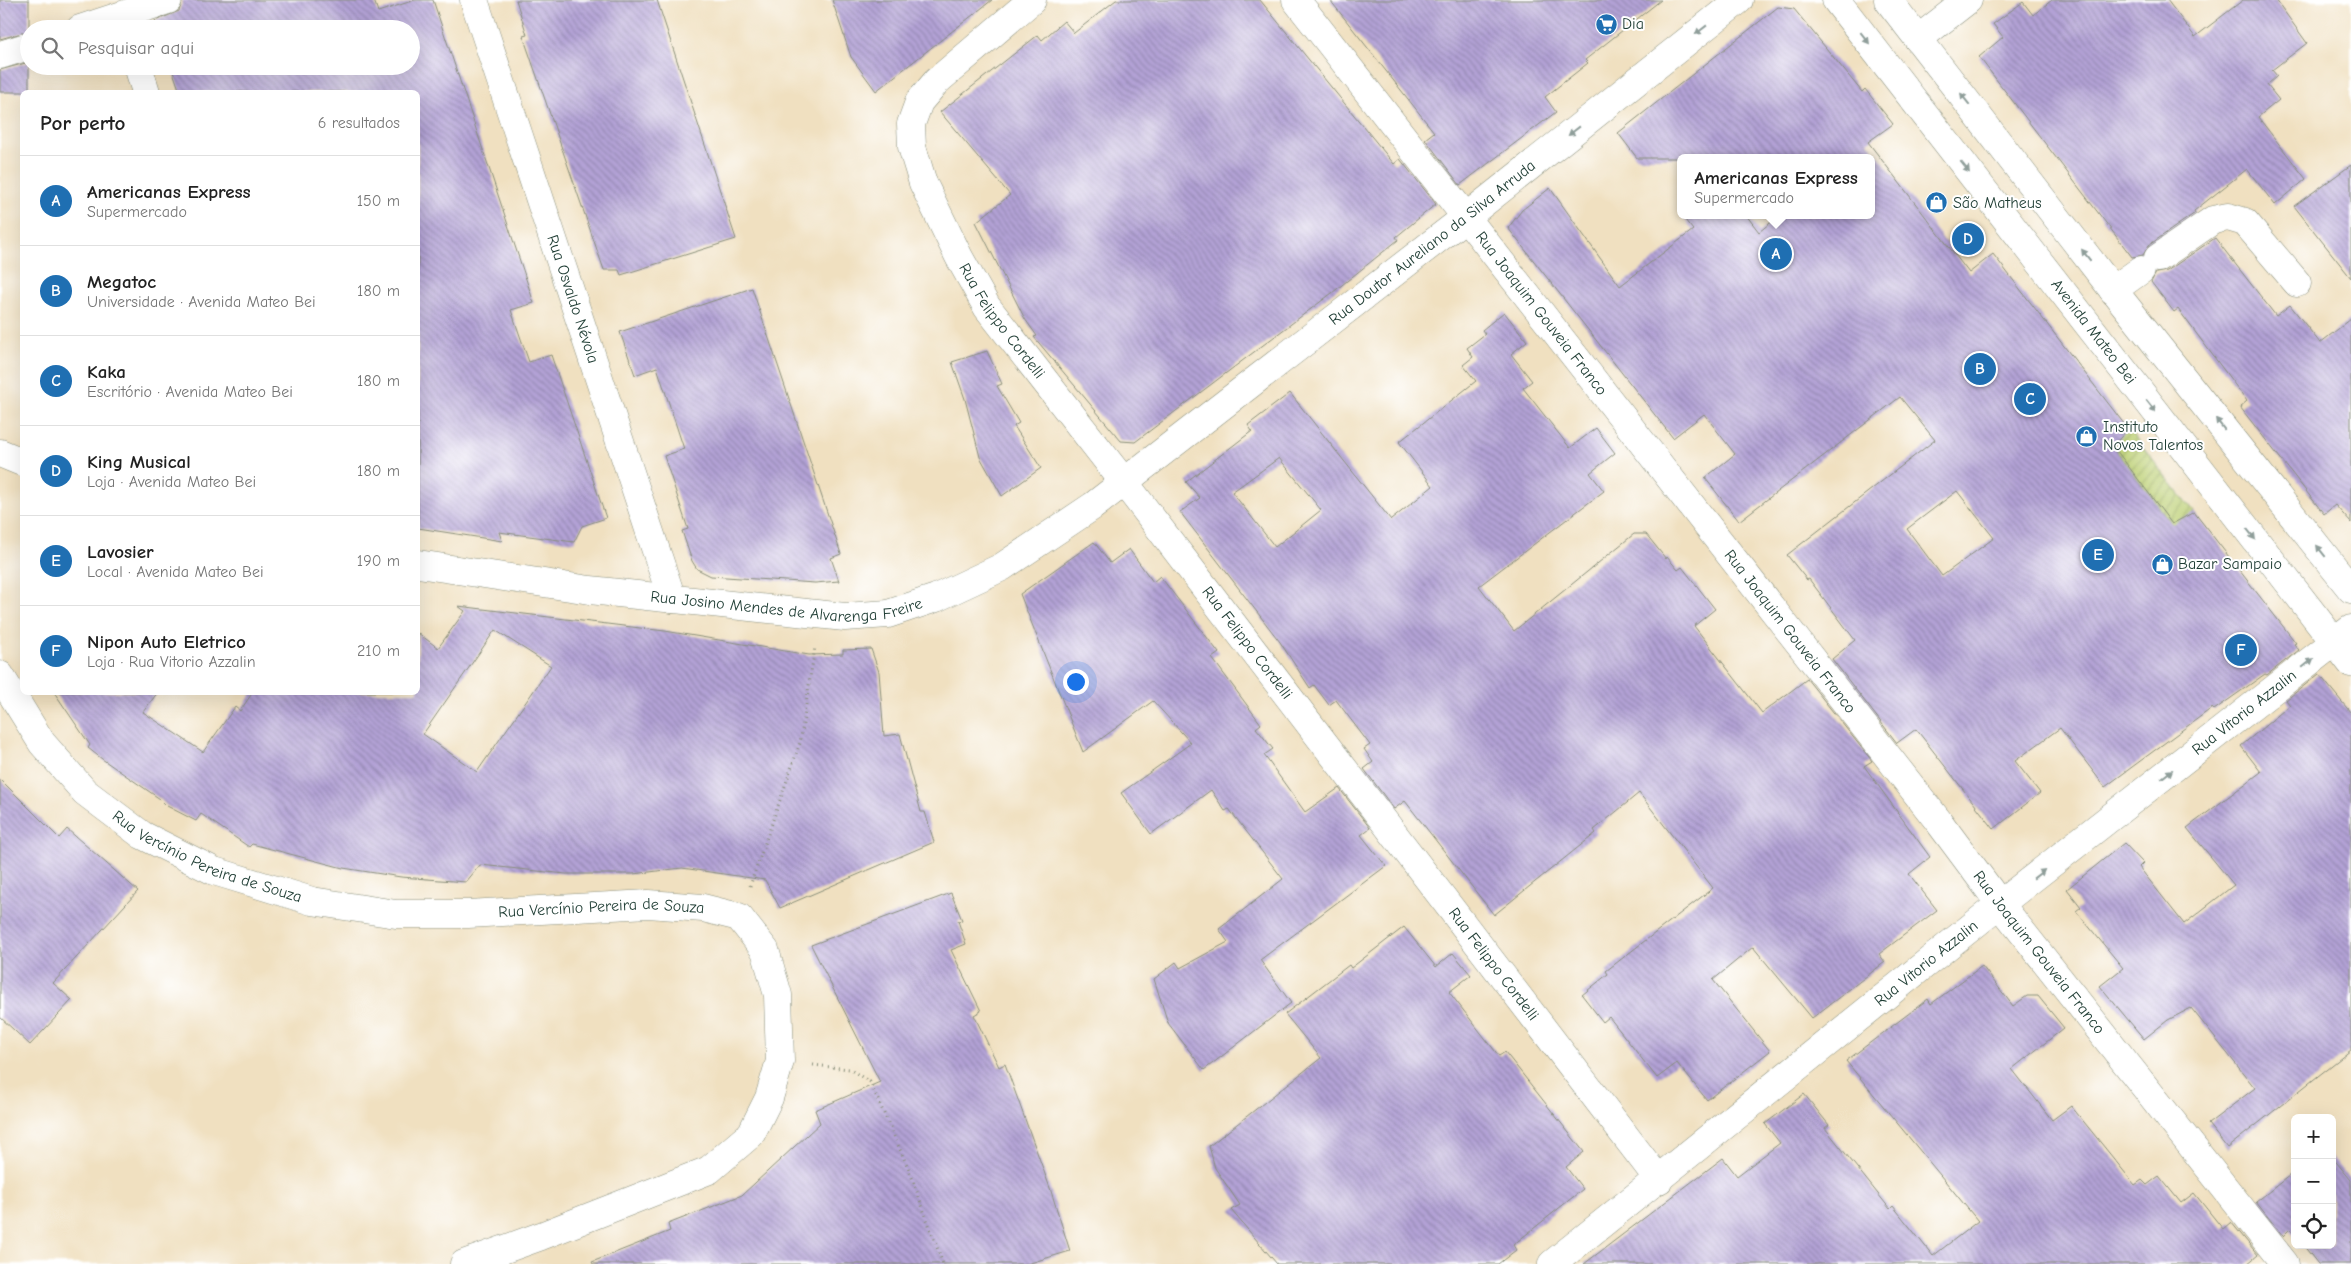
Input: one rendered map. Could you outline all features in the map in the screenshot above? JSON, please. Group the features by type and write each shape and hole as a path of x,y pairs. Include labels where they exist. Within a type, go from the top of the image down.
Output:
{"street":[{"path":"106,20 168,0"},
{"name":"Rua Osvaldo Névola","path":"474,0 672,599"},
{"name":"Rua Felippo Cordelli","path":"1032,0 936,82 919,102 911,124 912,147 927,191 958,256 987,307 1124,482 1658,1180"},
{"name":"Rua Joaquim Gouveia Franco","path":"1296,0 1939,822 2000,904 2285,1264"},
{"name":"Rua Doutor Aureliano da Silva Arruda","path":"1124,482 1466,217 1739,0"},
{"name":"Avenida Mateo Bei","path":"1836,0 2343,635 2351,663"},
{"path":"1888,0 2113,290 2351,590"},
{"path":"1918,39 1968,0"},
{"path":"0,55 20,49"},
{"path":"141,75 145,90"},
{"path":"2113,290 2213,220 2228,217 2244,222 2297,283"},
{"path":"0,453 20,461"},
{"name":"Rua Josino Mendes de Alvarenga Freire","path":"420,564 590,590 821,616 845,617 888,614 936,598 1002,567 1124,482"},
{"name":"Rua Vitorio Azzalin","path":"1552,1264 2000,904 2343,635"},
{"name":"Rua Vercínio Pereira de Souza","path":"0,675 42,743 85,792 142,835 214,871 312,902 396,914 468,914 648,904 703,908 740,917"},
{"path":"464,1264 709,1170 751,1134 769,1098 780,1061 778,995 764,950 740,917"}],"path":[{"path":"740,917 800,743 821,616"},
{"path":"780,1061 849,1069 870,1082 910,1172 942,1264"}],"green space":[{"path":"2128,429 2194,512 2174,527 2111,443"}],"building":[{"path":"0,0 29,0 29,20 20,20 20,33 0,39"},
{"path":"183,0 374,0 378,12 415,0 433,0 534,303 511,310 529,362 551,355 606,518 582,526 574,542 499,532 502,541 420,528 420,90 179,90 174,75 420,75 420,20 157,20 179,11"},
{"path":"516,0 657,0 736,239 621,275 619,270 604,270 523,36 527,35"},
{"path":"832,0 992,0 876,91 851,57"},
{"path":"1116,0 1260,0 1394,164 1400,159 1436,204 1396,237 1398,240 1332,293 1135,442 1121,441 1034,337 1037,336 1025,319 976,222 1010,195 940,112 1038,35 1042,40 1064,21 1074,33"},
{"path":"1330,0 1661,0 1585,60 1588,63 1545,97 1556,112 1460,185 1425,139 1434,132"},
{"path":"2052,0 2167,0 2195,37 2243,0 2276,0 2307,43 2272,70 2277,76 2267,85 2279,100 2258,117 2306,179 2275,205 2247,169 2194,211 2195,213 2149,245 2143,255 2132,257 1979,57 2003,37 1993,24 2023,2 2033,15"},
{"path":"1778,7 1794,9 1862,92 1865,89 1893,124 1868,142 1969,273 1993,254 2128,429 2113,446 2172,524 2194,512 2296,643 2294,644 2299,650 2267,675 2265,674 2214,710 2212,708 2105,787 2060,728 2015,761 2040,793 1994,829 1916,729 1897,743 1832,659 1855,640 1809,579 1807,580 1787,555 1935,440 1900,397 1739,521 1705,478 1735,454 1704,414 1673,438 1508,228 1522,210 1550,188 1620,286 1693,230 1684,219 1749,219 1759,232 1775,219 1875,219 1875,154 1677,154 1677,158 1637,158 1618,133","holes":["1957,491 1994,538 1942,576 1907,529"]},
{"path":"20,64 20,75 29,75 29,90 0,92 0,70"},
{"path":"2351,165 2351,278 2294,206"},
{"path":"2215,238 2276,316 2290,305 2320,343 2351,319 2351,523 2335,505 2324,514 2240,407 2247,401 2178,309 2174,312 2151,282 2156,273 2167,271"},
{"path":"752,288 841,554 831,558 839,581 815,583 711,576 697,569 692,561 682,531 688,529 664,456 684,449 657,367 635,375 620,332"},
{"path":"1504,312 1527,341 1511,354 1532,381 1523,388 1570,448 1596,428 1615,453 1590,473 1604,491 1479,586 1514,631 1634,534 1646,534 1666,559 1667,557 1678,570 1682,567 1715,609 1694,626 1762,713 1807,679 1872,761 1864,766 1930,857 1909,874 1937,910 1879,954 1885,962 1812,1018 1753,947 1713,980 1770,1051 1707,1100 1677,1063 1657,1078 1609,1017 1603,1022 1582,995 1608,974 1606,971 1713,888 1639,793 1594,830 1596,833 1494,915 1405,801 1394,809 1364,769 1373,762 1364,749 1370,745 1336,700 1329,705 1314,685 1310,688 1280,642 1180,512 1200,498 1186,482 1252,431 1248,425 1290,393 1391,520 1433,486 1399,442 1476,381 1463,365 1473,357 1467,348 1485,334 1482,330","holes":["1279,458 1321,510 1275,547 1232,492"]},
{"path":"987,351 1002,384 997,386 1019,423 1014,426 1041,468 1002,496 980,457 965,399 952,362"},
{"path":"1094,542 1110,563 1129,549 1153,582 1160,576 1219,653 1212,658 1261,724 1256,728 1273,749 1264,755 1305,812 1339,788 1370,828 1361,835 1386,866 1260,960 1291,1003 1204,1070 1168,1023 1154,979 1176,962 1180,968 1228,942 1219,929 1283,879 1229,809 1225,811 1211,790 1151,834 1121,793 1191,743 1153,701 1083,752 1020,594"},
{"path":"458,606 665,631 809,655 843,654 843,650 871,649 879,672 884,736 900,734 921,812 925,812 934,842 780,908 765,880 682,868 633,874 566,874 480,865 466,882 401,877 343,868 252,844 249,847 201,814 196,821 167,806 88,748 90,745 56,695 156,695 143,712 203,752 235,707 240,711 251,695 420,695 420,634 438,648 465,611","holes":["495,630 551,666 477,772 423,734"]},
{"path":"2319,674 2351,713 2351,1050 2227,1148 2208,1124 2255,1088 2191,1008 2168,1020 2144,1039 2100,986 2123,968 2076,911 2081,907 2067,889 2124,843 2143,863 2139,867 2184,924 2234,885 2187,828 2261,772 2241,746 2290,705 2286,700"},
{"path":"0,779 59,838 67,829 138,891 53,983 72,1000 30,1045 0,1017"},
{"path":"951,893 962,920 958,921 966,944 951,950 981,1011 974,1015 999,1067 1005,1064 1050,1188 1070,1251 1027,1264 593,1264 592,1262 670,1231 668,1224 742,1195 820,1123 815,1110 880,1082 811,945"},
{"path":"1404,927 1436,967 1453,953 1471,975 1449,992 1499,1056 1505,1052 1584,1152 1566,1167 1583,1189 1513,1245 1516,1250 1498,1264 1277,1264 1231,1210 1240,1205 1215,1168 1209,1146 1321,1058 1285,1014 1349,965 1351,968"},
{"path":"1982,966 2013,1006 2027,996 2038,996 2064,1028 2012,1069 2052,1120 2071,1106 2135,1185 2142,1180 2147,1185 2159,1176 2181,1203 2194,1193 2223,1229 2231,1222 2258,1255 2247,1264 1584,1264 1723,1158 1737,1176 1780,1143 1765,1124 1804,1094 1829,1125 1825,1128 1890,1209 1893,1206 1933,1256 1978,1221 1846,1061 1928,999 1931,1004"},
{"path":"2336,1162 2351,1180 2351,1264 2318,1264 2306,1249 2336,1249"},
{"path":"2291,1174 2291,1230 2290,1229 2283,1236 2256,1202"}],"place":[{"name":"Dia","path":"1606,24"},
{"name":"São Matheus","path":"1937,203"},
{"name":"King Musical","path":"1968,239"},
{"name":"Americanas Express","path":"1776,254"},
{"name":"Megatoc","path":"1980,369"},
{"name":"Kaka","path":"2030,399"},
{"name":"Instituto Novos Talentos","path":"2087,436"},
{"name":"Lavosier","path":"2098,555"},
{"name":"Bazar Sampaio","path":"2162,564"},
{"name":"Nipon Auto Eletrico","path":"2241,650"}]}
